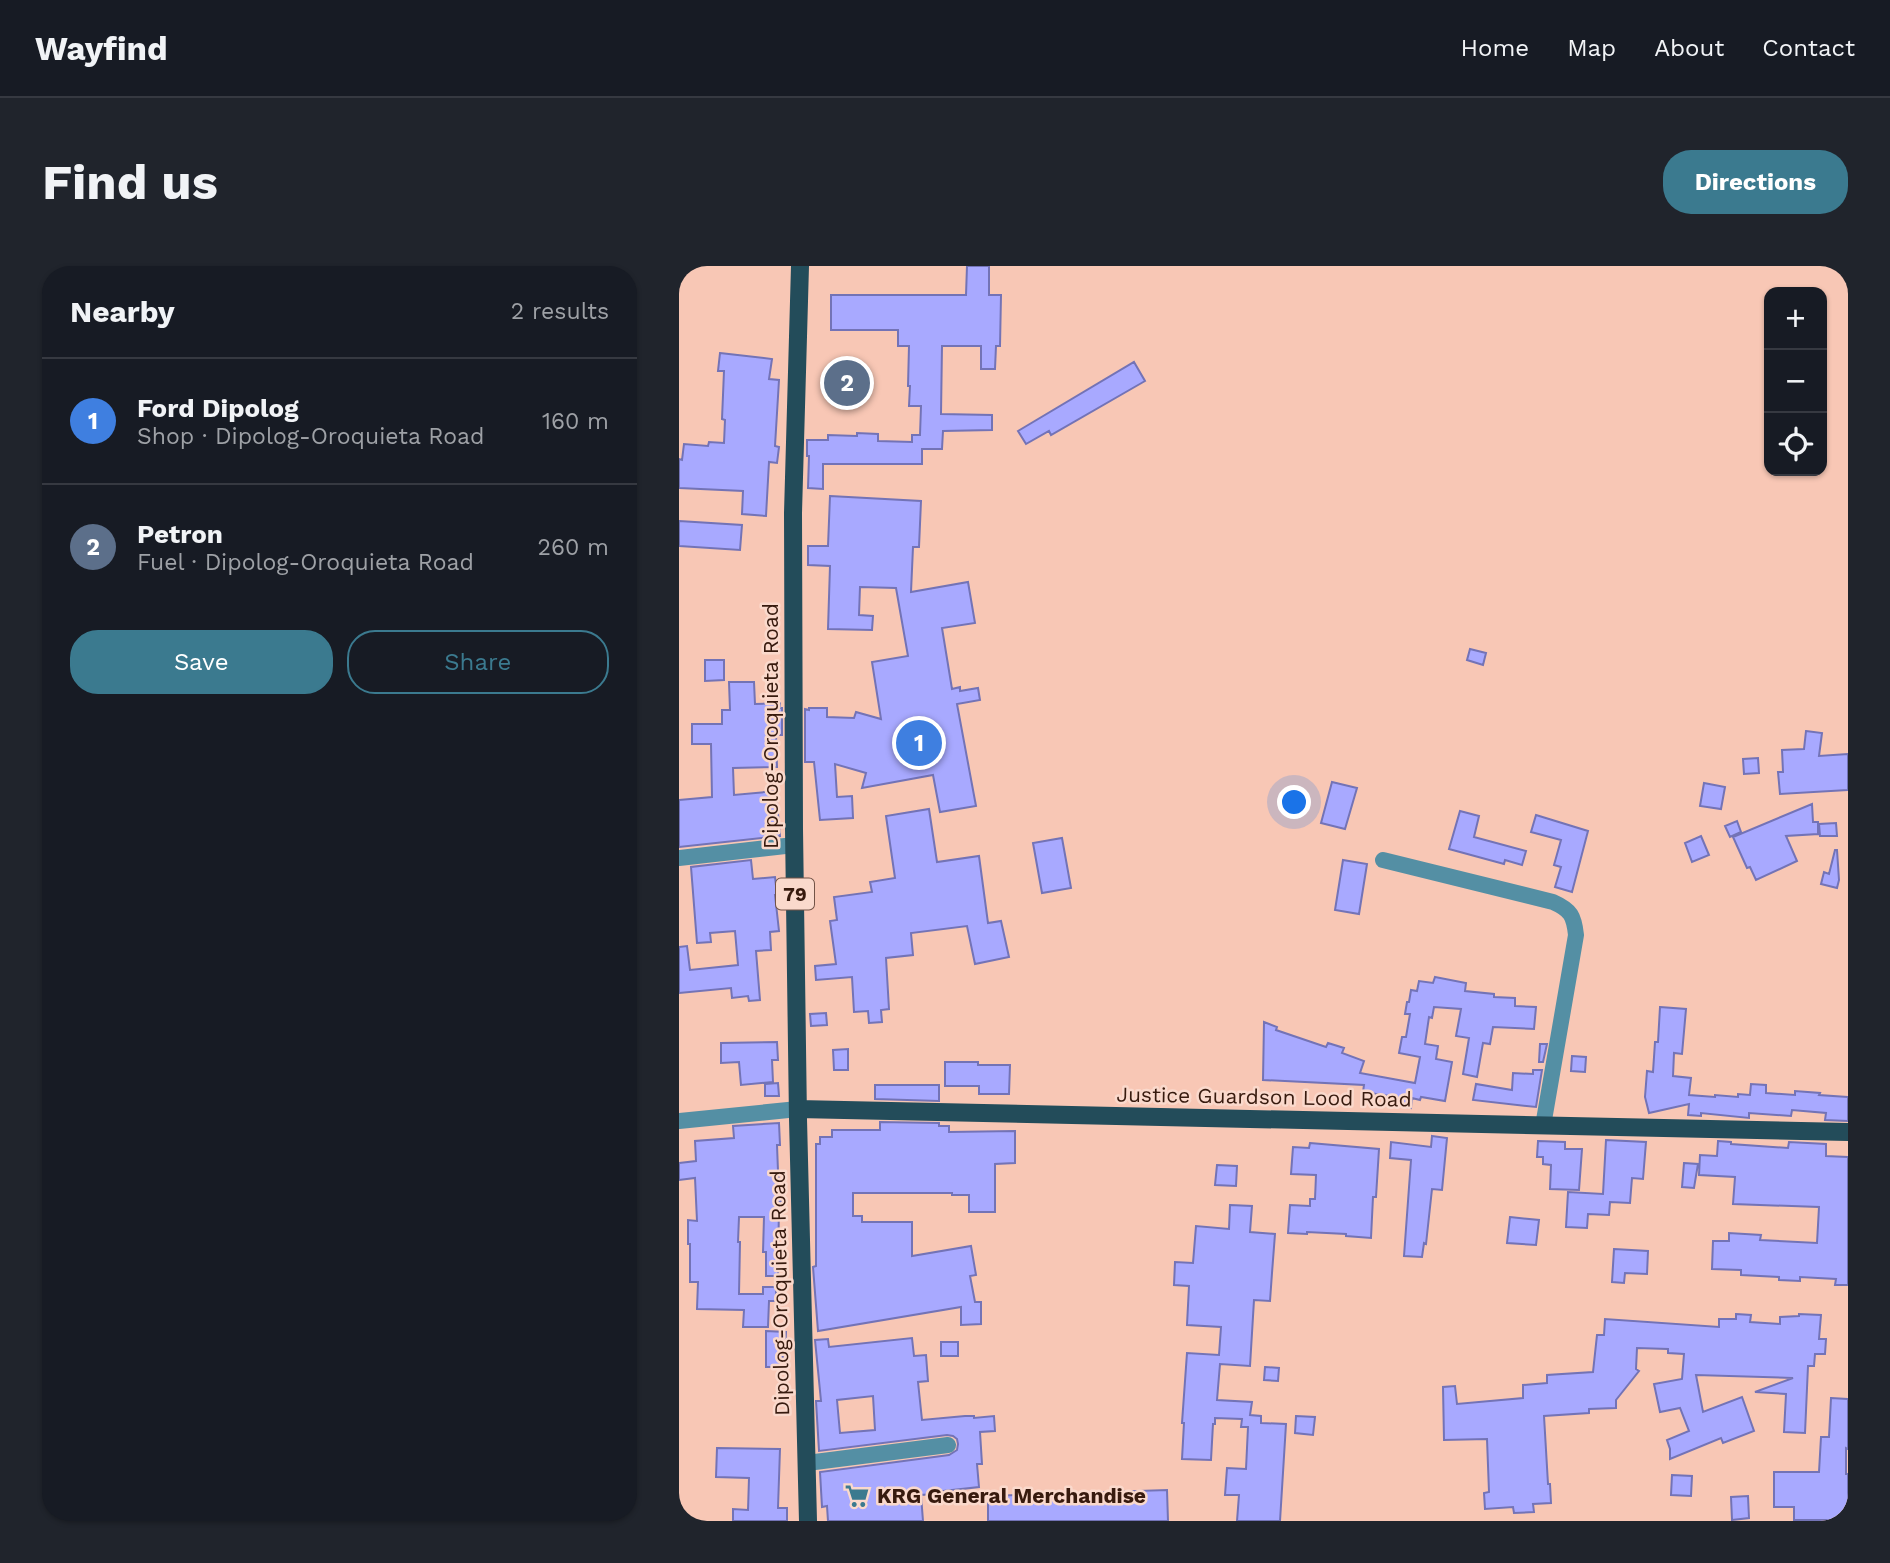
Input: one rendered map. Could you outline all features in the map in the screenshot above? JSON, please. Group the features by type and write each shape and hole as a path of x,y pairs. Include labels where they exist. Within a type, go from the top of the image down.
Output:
{"main road":[{"name":"Dipolog-Oroquieta Road","path":"800,266 793,513 794,845 808,1521"},
{"name":"Justice Guardson Lood Road","path":"798,1109 1848,1132"}],"street":[{"path":"679,858 794,845"},
{"path":"1383,860 1553,902 1575,920 1576,935 1543,1126"},
{"name":"Justice Guardson Lood Road","path":"679,1121 798,1109"},
{"path":"807,1463 948,1445"}],"building":[{"path":"967,266 989,266 989,295 1001,295 1000,346 996,346 995,369 981,369 981,346 942,346 941,414 992,415 992,430 943,431 942,449 922,449 922,464 823,464 823,489 808,488 807,440 828,440 828,435 857,436 857,433 878,434 878,441 912,442 912,435 920,435 921,406 909,406 909,346 898,346 898,330 831,330 831,295 966,295"},
{"path":"720,353 772,359 769,379 779,380 775,446 779,447 777,463 769,462 766,516 742,514 743,491 679,488 679,459 682,460 684,444 708,446 709,442 724,443 724,371 718,371"},
{"path":"1134,362 1145,381 1051,435 1049,431 1026,444 1018,431"},
{"path":"828,372 867,373 866,394 827,393"},
{"path":"830,496 921,501 919,547 913,547 911,592 968,582 975,623 942,628 952,689 960,687 960,691 978,688 980,700 957,704 976,806 940,812 933,775 862,788 866,773 835,764 837,797 852,796 853,818 820,820 814,762 805,762 805,709 827,708 827,717 854,718 856,712 881,719 872,662 908,656 896,588 860,587 859,615 873,616 872,630 828,629 830,566 808,565 808,546 828,546"},
{"path":"679,521 742,525 740,550 679,546"},
{"path":"1470,649 1486,653 1483,665 1467,660"},
{"path":"705,660 724,660 724,680 705,681"},
{"path":"729,682 754,682 755,704 780,703 782,708 782,735 776,735 777,767 733,768 734,795 776,791 780,836 679,847 679,800 712,797 711,744 692,744 692,724 722,724 722,710 730,710"},
{"path":"1806,731 1822,733 1819,756 1848,754 1848,790 1780,794 1778,772 1783,772 1782,750 1804,749"},
{"path":"1758,758 1759,773 1744,774 1743,759"},
{"path":"1332,782 1357,788 1345,829 1321,823"},
{"path":"1704,783 1725,787 1721,809 1700,806"},
{"path":"1812,804 1813,822 1818,822 1818,834 1786,836 1797,861 1756,880 1750,867 1747,868 1733,837"},
{"path":"929,809 937,862 979,856 988,923 1001,921 1009,957 975,964 967,926 911,933 913,955 886,958 889,1009 881,1010 882,1022 869,1023 868,1011 854,1012 852,977 816,980 815,966 836,964 830,921 837,920 834,897 872,892 870,882 895,878 886,816"},
{"path":"1460,811 1479,816 1474,837 1526,851 1522,865 1505,860 1504,864 1449,849"},
{"path":"1536,815 1588,831 1572,892 1555,887 1561,867 1554,865 1561,840 1531,832"},
{"path":"1737,821 1741,832 1730,837 1725,826"},
{"path":"1836,823 1837,836 1820,836 1819,824"},
{"path":"1701,836 1709,855 1692,862 1685,843"},
{"path":"1062,838 1071,888 1042,893 1033,843"},
{"path":"1835,850 1839,880 1837,888 1821,884 1824,872 1829,874"},
{"path":"751,860 753,879 775,877 777,895 779,931 770,932 771,950 756,951 760,1000 749,1001 748,996 732,998 731,988 679,993 679,947 687,946 690,970 738,965 735,931 710,933 711,942 697,943 691,867"},
{"path":"1343,860 1367,864 1359,914 1335,910"},
{"path":"1435,977 1466,983 1465,991 1515,998 1515,1006 1536,1007 1534,1029 1493,1027 1490,1044 1483,1043 1477,1077 1463,1074 1469,1038 1456,1036 1461,1009 1434,1007 1432,1018 1429,1017 1425,1044 1438,1046 1436,1059 1452,1062 1445,1101 1412,1098 1411,1108 1396,1105 1397,1097 1363,1092 1364,1085 1263,1080 1264,1022 1277,1027 1276,1030 1326,1047 1328,1043 1344,1048 1342,1053 1364,1061 1360,1073 1415,1083 1420,1057 1399,1053 1402,1037 1406,1037 1410,1014 1405,1014 1407,1002 1411,990 1417,991 1419,981 1433,983"},
{"path":"1660,1007 1686,1009 1682,1054 1674,1053 1673,1076 1691,1078 1689,1095 1750,1095 1751,1084 1766,1085 1766,1093 1795,1095 1795,1091 1848,1097 1848,1121 1825,1120 1826,1113 1792,1110 1791,1116 1749,1113 1749,1118 1701,1113 1701,1116 1688,1115 1689,1104 1649,1113 1645,1097 1647,1071 1653,1072"},
{"path":"826,1013 827,1025 811,1026 810,1014"},
{"path":"777,1042 778,1060 772,1060 773,1082 741,1085 739,1062 721,1063 721,1043"},
{"path":"1540,1044 1547,1044 1543,1062 1539,1062"},
{"path":"848,1049 848,1070 834,1070 833,1050"},
{"path":"1572,1056 1586,1057 1585,1072 1571,1071"},
{"path":"945,1062 1010,1065 1009,1094 979,1094 979,1086 945,1086"},
{"path":"1533,1070 1542,1070 1536,1107 1473,1100 1476,1084 1512,1090 1513,1073 1533,1074"},
{"path":"778,1083 779,1096 765,1096 765,1084"},
{"path":"875,1085 939,1085 939,1101 875,1099"},
{"path":"880,1122 939,1123 939,1126 949,1126 949,1132 1015,1131 1015,1163 995,1164 995,1212 969,1212 969,1195 853,1193 853,1216 862,1216 862,1222 912,1222 912,1256 971,1246 976,1275 970,1276 975,1302 981,1302 981,1324 961,1325 961,1307 818,1331 813,1267 816,1266 816,1144 820,1144 820,1137 832,1137 832,1130 880,1130"},
{"path":"779,1123 780,1145 777,1145 781,1202 778,1276 766,1276 766,1252 763,1252 764,1217 739,1217 738,1242 739,1294 763,1294 763,1287 776,1287 776,1301 769,1301 768,1327 743,1327 744,1310 697,1309 698,1282 690,1282 688,1244 688,1220 697,1221 695,1178 679,1180 679,1163 696,1161 695,1141 734,1138 733,1126"},
{"path":"1432,1136 1447,1138 1442,1190 1432,1189 1422,1257 1404,1256 1411,1160 1390,1158 1391,1142 1431,1147"},
{"path":"1606,1140 1646,1142 1643,1179 1632,1178 1630,1203 1610,1202 1609,1215 1588,1214 1587,1228 1566,1227 1568,1192 1603,1194"},
{"path":"1538,1141 1565,1142 1565,1149 1582,1149 1579,1190 1550,1189 1551,1165 1543,1164 1543,1157 1537,1157"},
{"path":"1718,1141 1788,1148 1789,1142 1826,1144 1826,1156 1848,1157 1848,1285 1835,1285 1836,1279 1800,1277 1800,1281 1779,1280 1779,1277 1741,1275 1741,1270 1712,1269 1713,1241 1729,1241 1729,1233 1761,1235 1760,1240 1817,1243 1819,1207 1733,1204 1735,1177 1699,1175 1700,1155 1717,1156"},
{"path":"1310,1143 1379,1149 1371,1238 1346,1234 1288,1233 1290,1205 1310,1206 1310,1199 1315,1199 1316,1175 1291,1174 1293,1147 1309,1148"},
{"path":"1684,1163 1698,1164 1694,1188 1682,1187"},
{"path":"1217,1165 1237,1166 1236,1186 1215,1185"},
{"path":"1230,1205 1252,1206 1250,1232 1275,1234 1270,1301 1254,1300 1250,1366 1220,1364 1217,1400 1252,1402 1250,1415 1261,1416 1261,1423 1286,1424 1280,1521 1237,1521 1239,1495 1225,1495 1227,1468 1246,1469 1248,1427 1241,1427 1242,1419 1215,1418 1211,1460 1182,1459 1187,1353 1219,1355 1221,1327 1187,1325 1189,1286 1174,1285 1175,1262 1193,1263 1196,1226 1229,1229"},
{"path":"1510,1217 1539,1220 1536,1245 1507,1243"},
{"path":"1614,1249 1648,1251 1647,1274 1625,1273 1624,1283 1612,1282"},
{"path":"1736,1314 1751,1315 1750,1322 1780,1324 1780,1317 1821,1315 1819,1339 1826,1339 1825,1354 1815,1354 1814,1366 1808,1366 1805,1433 1784,1432 1786,1394 1755,1392 1793,1378 1696,1375 1703,1412 1742,1397 1754,1431 1723,1443 1721,1438 1670,1459 1667,1440 1689,1431 1680,1408 1660,1412 1654,1384 1682,1379 1684,1354 1668,1353 1668,1349 1637,1348 1636,1369 1639,1371 1616,1400 1616,1408 1544,1416 1551,1503 1533,1504 1534,1512 1514,1513 1513,1507 1485,1509 1484,1493 1489,1492 1487,1439 1444,1440 1443,1387 1455,1386 1457,1404 1523,1398 1523,1385 1547,1383 1547,1375 1593,1372 1597,1335 1604,1335 1605,1319 1719,1327 1719,1319 1736,1319"},
{"path":"766,1331 786,1332 782,1367 766,1367"},
{"path":"912,1338 914,1356 926,1355 928,1381 918,1382 922,1420 994,1416 995,1431 980,1432 982,1464 977,1464 979,1487 921,1495 923,1521 828,1521 827,1506 822,1507 820,1472 949,1455 957,1450 958,1444 957,1439 947,1435 819,1451 816,1401 821,1401 815,1340 828,1339 829,1347","holes":["873,1396 875,1430 840,1433 837,1400"]},
{"path":"941,1342 958,1342 958,1356 941,1356"},
{"path":"1265,1367 1279,1368 1278,1381 1264,1380"},
{"path":"1831,1398 1848,1399 1848,1520 1794,1520 1794,1507 1774,1507 1774,1472 1819,1472 1821,1437 1829,1437"},
{"path":"1296,1416 1315,1417 1313,1435 1295,1433"},
{"path":"717,1448 780,1449 778,1508 787,1508 787,1521 733,1521 733,1509 748,1510 749,1478 716,1477"},
{"path":"1672,1475 1692,1476 1691,1496 1671,1495"},
{"path":"1167,1490 1168,1521 988,1521 988,1496"},
{"path":"1748,1496 1749,1518 1732,1520 1731,1497"}],"place":[{"name":"Petron","path":"847,383"},
{"name":"Ford Dipolog","path":"919,743"},
{"name":"KRG General Merchandise","path":"857,1496"}]}
